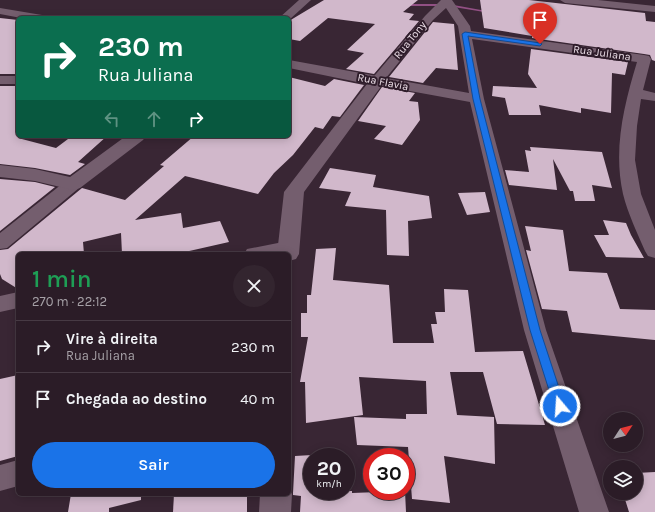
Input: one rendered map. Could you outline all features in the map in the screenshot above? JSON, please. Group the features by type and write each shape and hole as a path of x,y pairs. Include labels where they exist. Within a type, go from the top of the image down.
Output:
{"street":[{"path":"287,16 306,0"},
{"path":"446,0 464,26 477,99 535,330 594,512"},
{"name":"Rua Tony","path":"377,81 429,18 446,0"},
{"path":"565,0 655,9"},
{"path":"0,5 12,2"},
{"path":"0,11 30,16"},
{"name":"Rua Juliana","path":"465,34 644,59 634,93"},
{"name":"Rua Flavia","path":"291,64 477,99"},
{"path":"0,80 16,80"},
{"path":"277,252 288,251 294,192 377,81"},
{"path":"655,97 634,93 626,153 632,194 655,251"},
{"path":"0,243 73,184 134,138"},
{"path":"0,171 35,175 73,184"},
{"path":"0,304 16,300"},
{"path":"0,478 16,474"},
{"path":"275,512 276,496"}],"building":[{"path":"324,0 418,0 403,12 414,14 409,20 419,21 374,74 346,69 364,53 347,50 375,24 328,18 300,41 291,39 291,20"},
{"path":"480,0 529,0 645,13 646,21 655,22 655,61 652,60 650,55 532,38 532,36 484,28"},
{"path":"0,18 16,20 16,74 0,74"},
{"path":"433,22 454,24 458,70 436,68 423,83 389,77"},
{"path":"531,49 628,62 625,75 612,73 611,113 581,108 581,113 539,105 541,115 509,115 505,98 492,96 493,86 537,88 528,74"},
{"path":"291,78 325,86 334,79 364,85 340,117 332,116 323,129 315,127 293,155 274,173 258,194 185,176 135,220 181,213 183,228 220,221 229,242 185,252 122,252 121,233 83,242 84,252 16,252 16,288 2,279 0,274 0,250 8,249 82,188 125,200 164,166 160,165 192,138 291,138"},
{"path":"0,86 16,86 16,138 56,148 69,138 105,138 78,162 85,164 70,175 35,168 0,164"},
{"path":"382,87 415,93 409,101 418,102 420,120 402,145 374,139 386,126 358,121"},
{"path":"530,147 602,152 612,188 592,185 595,201 575,201 573,191 570,191 553,159 557,190 509,185 505,170 529,172 525,150 531,151"},
{"path":"330,168 376,175 373,187 429,196 432,218 408,221 409,256 387,255 386,210 345,206 351,192 319,188"},
{"path":"0,179 35,182 55,187 0,231"},
{"path":"485,192 490,212 467,215 458,193"},
{"path":"603,220 626,223 644,258 606,257 594,235 609,235"},
{"path":"525,226 563,230 569,271 607,273 620,309 655,310 655,340 572,332 567,311 542,309 526,250 531,251"},
{"path":"336,248 333,280 389,285 393,343 434,343 431,324 437,324 435,312 445,312 444,289 468,290 475,352 523,351 545,425 497,424 483,372 450,372 457,415 494,417 495,464 444,456 450,503 415,499 415,448 357,445 354,417 406,419 406,414 427,414 426,381 359,377 363,415 306,423 305,382 300,382 308,337 301,337 301,313 307,313 307,295 311,295 316,249"},
{"path":"16,375 16,457 0,461 0,379"},
{"path":"295,456 303,456 303,500 355,500 355,493 363,493 363,500 405,500 406,512 300,512 301,496 293,495"},
{"path":"655,472 655,512 629,512 625,500 643,500 643,473"},
{"path":"71,496 141,496 141,500 109,508 109,512 68,512"},
{"path":"174,496 247,496 247,512 173,512"}],"waterway":[{"path":"392,0 411,5 448,5 490,12"}],"route":[{"path":"540,44 465,34 477,99 535,330 560,406"}]}
